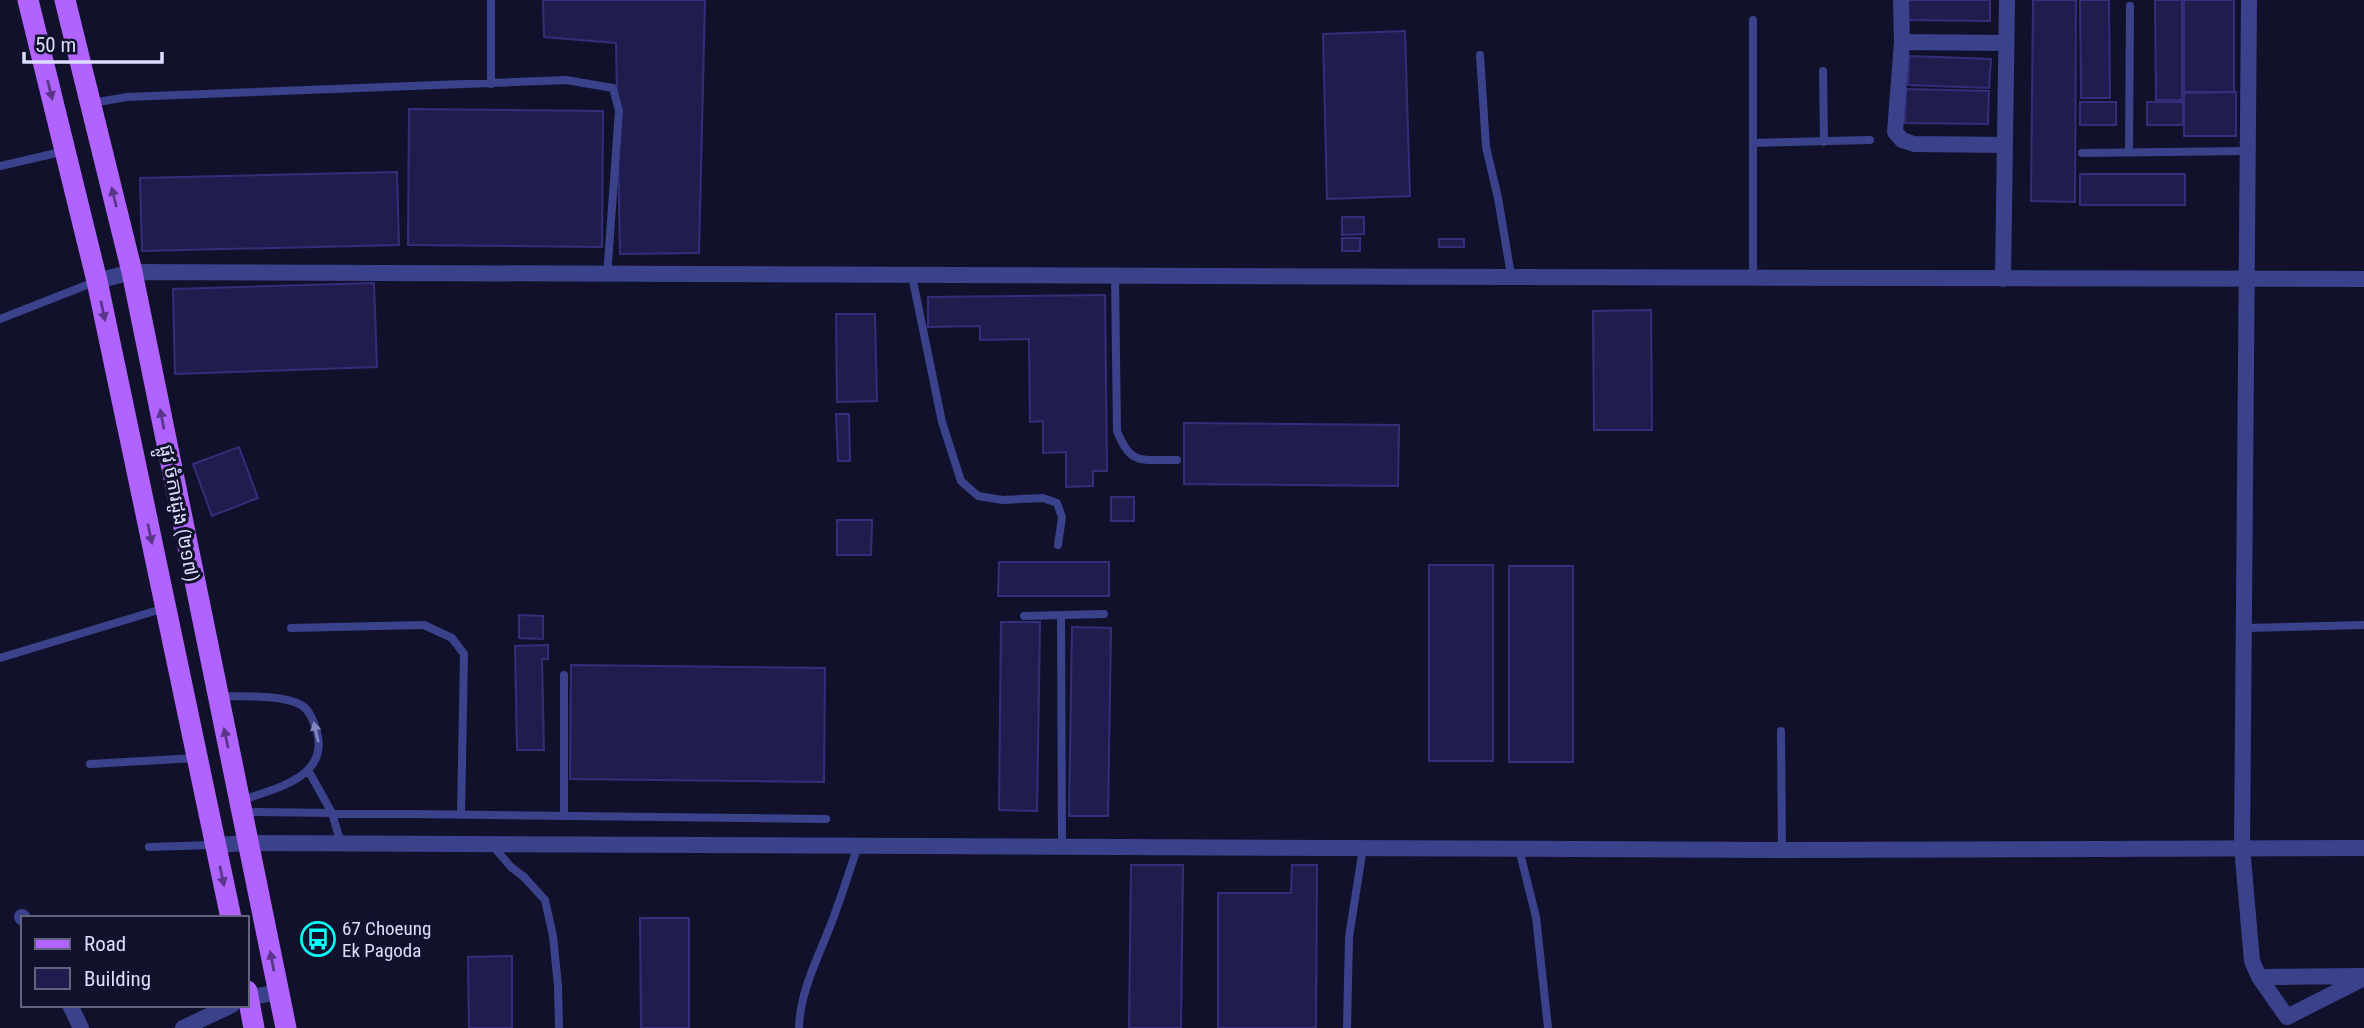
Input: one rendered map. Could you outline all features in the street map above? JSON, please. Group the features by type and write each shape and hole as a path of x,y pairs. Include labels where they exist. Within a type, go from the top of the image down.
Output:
{"main road":[{"name":"ផ្លូវ ចំការដូង (២១៧)","path":"27,0 96,281 231,916"},
{"name":"ផ្លូវ ចំការដូង (២១៧)","path":"65,0 132,272 286,1028"},
{"path":"246,1007 254,1028"}],"street":[{"path":"1901,0 1902,42 1895,132 1902,140 1914,144 2004,145"},
{"path":"2003,278 2007,0"},
{"path":"2249,0 2242,848 2252,961 2259,977 2289,1022 2364,977"},
{"path":"1902,42 2006,43"},
{"path":"96,281 132,272 607,276 1511,275 2364,279"},
{"path":"216,845 248,843 1782,850 2364,848"},
{"path":"2259,977 2364,977"},
{"path":"248,997 279,992"},
{"path":"71,1007 81,1028"},
{"path":"183,1028 225,1007"}],"lane":[{"path":"491,0 491,83"},
{"path":"2129,153 2130,6"},
{"path":"1753,20 1753,278"},
{"path":"1480,55 1486,147 1511,275"},
{"path":"1823,71 1824,142"},
{"path":"91,103 127,97 566,80 613,88 619,111 607,276"},
{"path":"1753,143 1870,141"},
{"path":"0,166 65,151"},
{"path":"2082,153 2247,151"},
{"path":"912,276 942,422 961,481 978,496 1003,500 1043,498 1057,503 1062,517 1058,545"},
{"path":"1115,276 1117,431 1125,450 1135,459 1177,460"},
{"path":"0,319 96,281"},
{"path":"0,657 165,607"},
{"path":"1024,616 1104,614"},
{"path":"1060,615 1062,847"},
{"path":"291,628 424,625 452,638 464,654 461,815"},
{"path":"2244,628 2364,625"},
{"path":"564,675 564,816"},
{"path":"217,696 281,699 302,705 313,719 319,740 318,757 309,771 241,807"},
{"path":"1780,731 1782,850"},
{"path":"90,764 197,758"},
{"path":"309,771 332,813 341,844"},
{"path":"241,807 332,813 826,819"},
{"path":"491,844 510,867 524,877 545,900 554,948 559,1028"},
{"path":"149,847 216,845"},
{"path":"799,1028 810,972 831,923 858,846"},
{"path":"1348,1028 1349,937 1363,848"},
{"path":"1519,849 1536,916 1548,1028"}],"building":[{"path":"543,0 705,0 699,253 620,254 616,43 544,37"},
{"path":"1906,0 1990,0 1990,21 1906,20"},
{"path":"2033,0 2076,0 2075,202 2031,201"},
{"path":"2080,0 2109,0 2110,98 2081,98"},
{"path":"2155,0 2182,0 2182,100 2156,100"},
{"path":"2184,0 2234,0 2234,92 2184,92"},
{"path":"1405,31 1410,196 1327,199 1323,34"},
{"path":"1909,56 1991,59 1989,88 1908,85"},
{"path":"1906,89 1989,91 1988,124 1905,123"},
{"path":"2236,92 2236,136 2184,136 2184,93"},
{"path":"2080,102 2116,102 2116,125 2080,125"},
{"path":"2147,102 2183,102 2183,125 2147,125"},
{"path":"409,109 603,111 602,247 408,245"},
{"path":"397,172 399,245 142,251 140,178"},
{"path":"2080,174 2185,174 2185,205 2080,205"},
{"path":"1342,217 1364,217 1364,234 1342,235"},
{"path":"1342,238 1360,238 1360,251 1342,251"},
{"path":"1439,239 1464,239 1464,247 1439,247"},
{"path":"374,283 377,367 175,374 173,289"},
{"path":"1105,295 1107,471 1093,471 1093,486 1066,487 1066,452 1043,453 1043,421 1030,422 1029,339 980,340 980,326 928,327 928,297"},
{"path":"1651,310 1652,430 1594,430 1593,311"},
{"path":"836,314 875,314 877,401 837,402"},
{"path":"836,414 849,414 850,461 838,461"},
{"path":"1184,423 1399,425 1398,486 1184,484"},
{"path":"239,447 258,498 212,516 193,464"},
{"path":"1111,497 1134,497 1134,521 1111,521"},
{"path":"837,520 872,520 871,555 837,555"},
{"path":"999,562 1109,562 1109,596 998,596"},
{"path":"1429,565 1493,565 1493,761 1429,761"},
{"path":"1509,566 1573,566 1573,762 1509,762"},
{"path":"519,615 543,616 543,639 519,638"},
{"path":"1001,622 1040,622 1037,811 999,810"},
{"path":"1072,627 1111,628 1108,816 1069,816"},
{"path":"548,645 548,659 542,659 544,750 517,750 515,646"},
{"path":"571,665 825,668 824,782 570,779"},
{"path":"1131,865 1183,865 1181,1028 1129,1028"},
{"path":"1292,865 1317,865 1316,1028 1218,1028 1218,893 1291,893"},
{"path":"640,918 689,918 689,1028 641,1028"},
{"path":"512,956 512,1028 469,1028 468,957"}],"place":[{"name":"67 Choeung Ek Pagoda","path":"318,939"}]}
